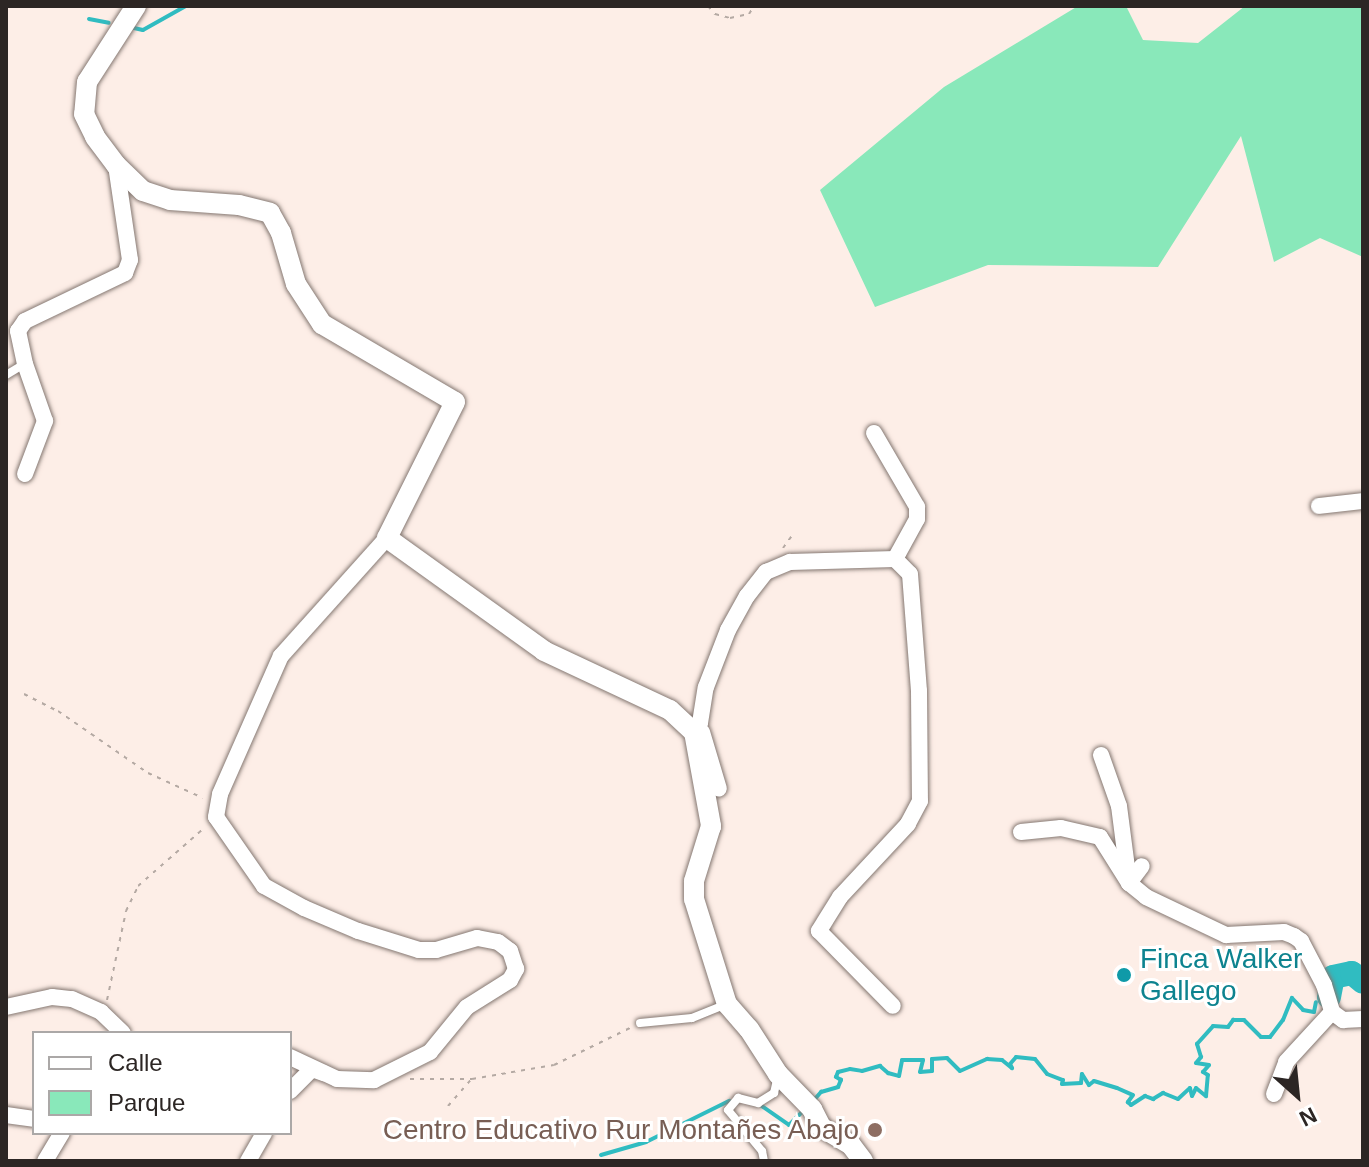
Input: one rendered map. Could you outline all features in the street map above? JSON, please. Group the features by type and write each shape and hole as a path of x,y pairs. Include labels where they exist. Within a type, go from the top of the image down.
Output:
{"street":[{"path":"136,6 87,82 84,97 84,114 95,137 116,165 143,191 170,200 239,205 270,213 281,233 296,284 322,324 455,402 387,538 281,656 217,811 264,886 304,908 358,931 419,950 436,950 477,938 498,942 513,957 516,969 510,980 467,1007 425,1057 374,1080 337,1079 292,1058"},
{"path":"25,474 45,421 25,364 18,331 25,321 125,273 130,260 116,165"},
{"path":"874,433 917,507 917,519 895,559"},
{"path":"1319,506 1363,501"},
{"path":"387,538 544,651 670,710 697,727 719,789"},
{"path":"851,1149 821,1127 805,1102 778,1074 749,1029 727,1004 694,899 694,881 711,826 697,727 706,687 728,630 747,596 766,572 790,562 895,559 910,574 914,589 920,801 908,824 840,897 819,931 893,1006"},
{"path":"1101,755 1119,806 1129,883"},
{"path":"1021,832 1061,828 1100,837 1129,883 1146,897 1226,935 1284,932 1294,936 1301,941 1324,985 1332,1012 1343,1020 1363,1019"},
{"path":"1129,883 1142,866"},
{"path":"6,1007 52,997 72,999 101,1012 121,1031"},
{"path":"1274,1094 1286,1062 1332,1012"},
{"path":"292,1089 312,1069 326,1074"},
{"path":"6,1115 32,1119"},
{"path":"45,1161 61,1135"},
{"path":"248,1161 263,1135"}],"lane":[{"path":"6,375 25,364"},
{"path":"640,1023 692,1018 727,1004"},
{"path":"764,1161 762,1151 728,1110 738,1098 758,1103 774,1093 778,1074"}],"path":[{"path":"708,6 715,14 730,18 749,14 754,6"},
{"path":"24,694 58,711 148,773 217,811 138,886 126,911 109,988 107,1000 113,1011"},
{"path":"405,1079 472,1079 554,1065 640,1023"},
{"path":"448,1106 472,1079"}],"green space":[{"path":"1078,6 1126,6 1143,40 1198,43 1245,6 1363,6 1363,257 1320,238 1274,262 1241,136 1158,267 988,265 875,307 820,190 944,87"}],"waterway":[{"path":"134,28 143,30 186,6"},
{"path":"89,19 109,23"},
{"path":"1329,997 1333,977 1352,973 1363,982"},
{"path":"814,1100 821,1092 838,1087 841,1080 836,1077 838,1072 850,1069 862,1071 880,1066 888,1073 899,1076 902,1060 923,1060 920,1072 932,1071 932,1059 947,1058 960,1071 987,1059 1002,1060 1012,1068 1010,1064 1016,1057 1035,1059 1047,1074 1063,1080 1062,1084 1081,1083 1082,1074 1089,1085 1094,1081 1117,1088 1133,1095 1128,1102 1131,1105 1145,1096 1153,1099 1163,1093 1178,1099 1190,1088 1192,1096 1196,1088 1206,1096 1208,1075 1203,1072 1209,1065 1196,1063 1201,1057 1197,1044 1213,1026 1228,1027 1233,1020 1244,1020 1261,1037 1270,1037 1283,1020 1292,998 1303,1010 1314,1012 1316,1002"},
{"path":"601,1155 646,1142 729,1101"},
{"path":"759,1104 789,1125 805,1109"}],"place":[{"name":"Finca Walker Gallego","path":"1124,975"},
{"name":"Centro Educativo Rur Montañes Abajo","path":"875,1130"}]}
